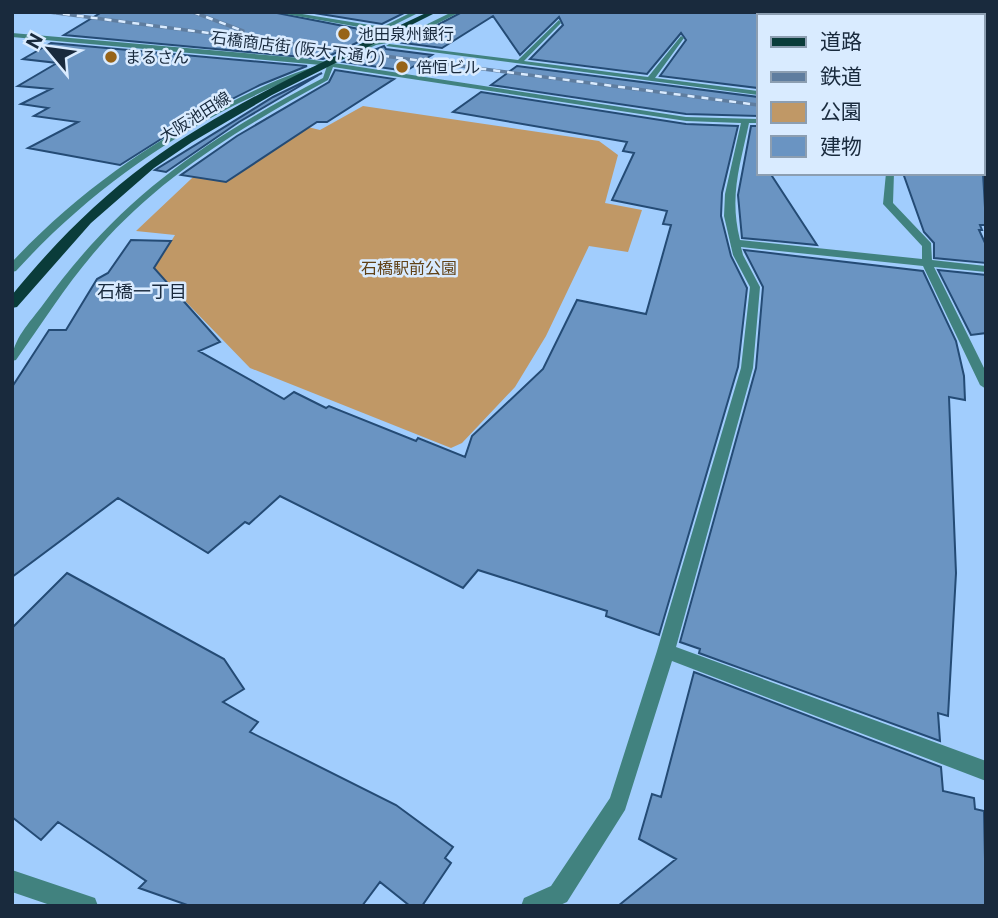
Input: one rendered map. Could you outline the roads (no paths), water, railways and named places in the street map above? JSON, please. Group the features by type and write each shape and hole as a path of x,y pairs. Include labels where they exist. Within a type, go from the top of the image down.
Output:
{"main road":[{"name":"大阪池田線","path":"12,304 50,260 115,194 203,130 434,12"}],"street":[{"path":"277,12 383,29"},
{"path":"417,12 372,33 378,43 757,93"},
{"path":"12,268 92,192 191,125 295,73 331,64 378,43 403,39 457,12"},
{"path":"519,63 559,22"},
{"name":"石橋商店街 (阪大下通り)","path":"12,35 331,64 686,119 752,120"},
{"path":"650,79 681,38"},
{"path":"12,357 108,231 141,197 231,132 326,79 331,64"},
{"path":"531,906 559,894 618,803 666,651 747,368 755,287 735,243 729,216 730,194 752,120"},
{"path":"191,125 231,132"},
{"path":"890,175 888,204 927,245 927,264 986,385"},
{"path":"735,243 986,269"},
{"path":"666,651 986,771"},
{"path":"12,881 87,906"}],"waterway":[{"path":"864,12 870,14"}],"railway":[{"path":"49,12 757,105"},
{"path":"193,12 243,31"}],"place":[{"name":"池田泉州銀行","path":"344,34"},
{"name":"まるさん","path":"111,57"},
{"name":"倍恒ビル","path":"402,67"}],"district":[{"name":"石橋一丁目","path":"142,291"}],"park label":[{"name":"石橋駅前公園","path":"409,268"}]}
